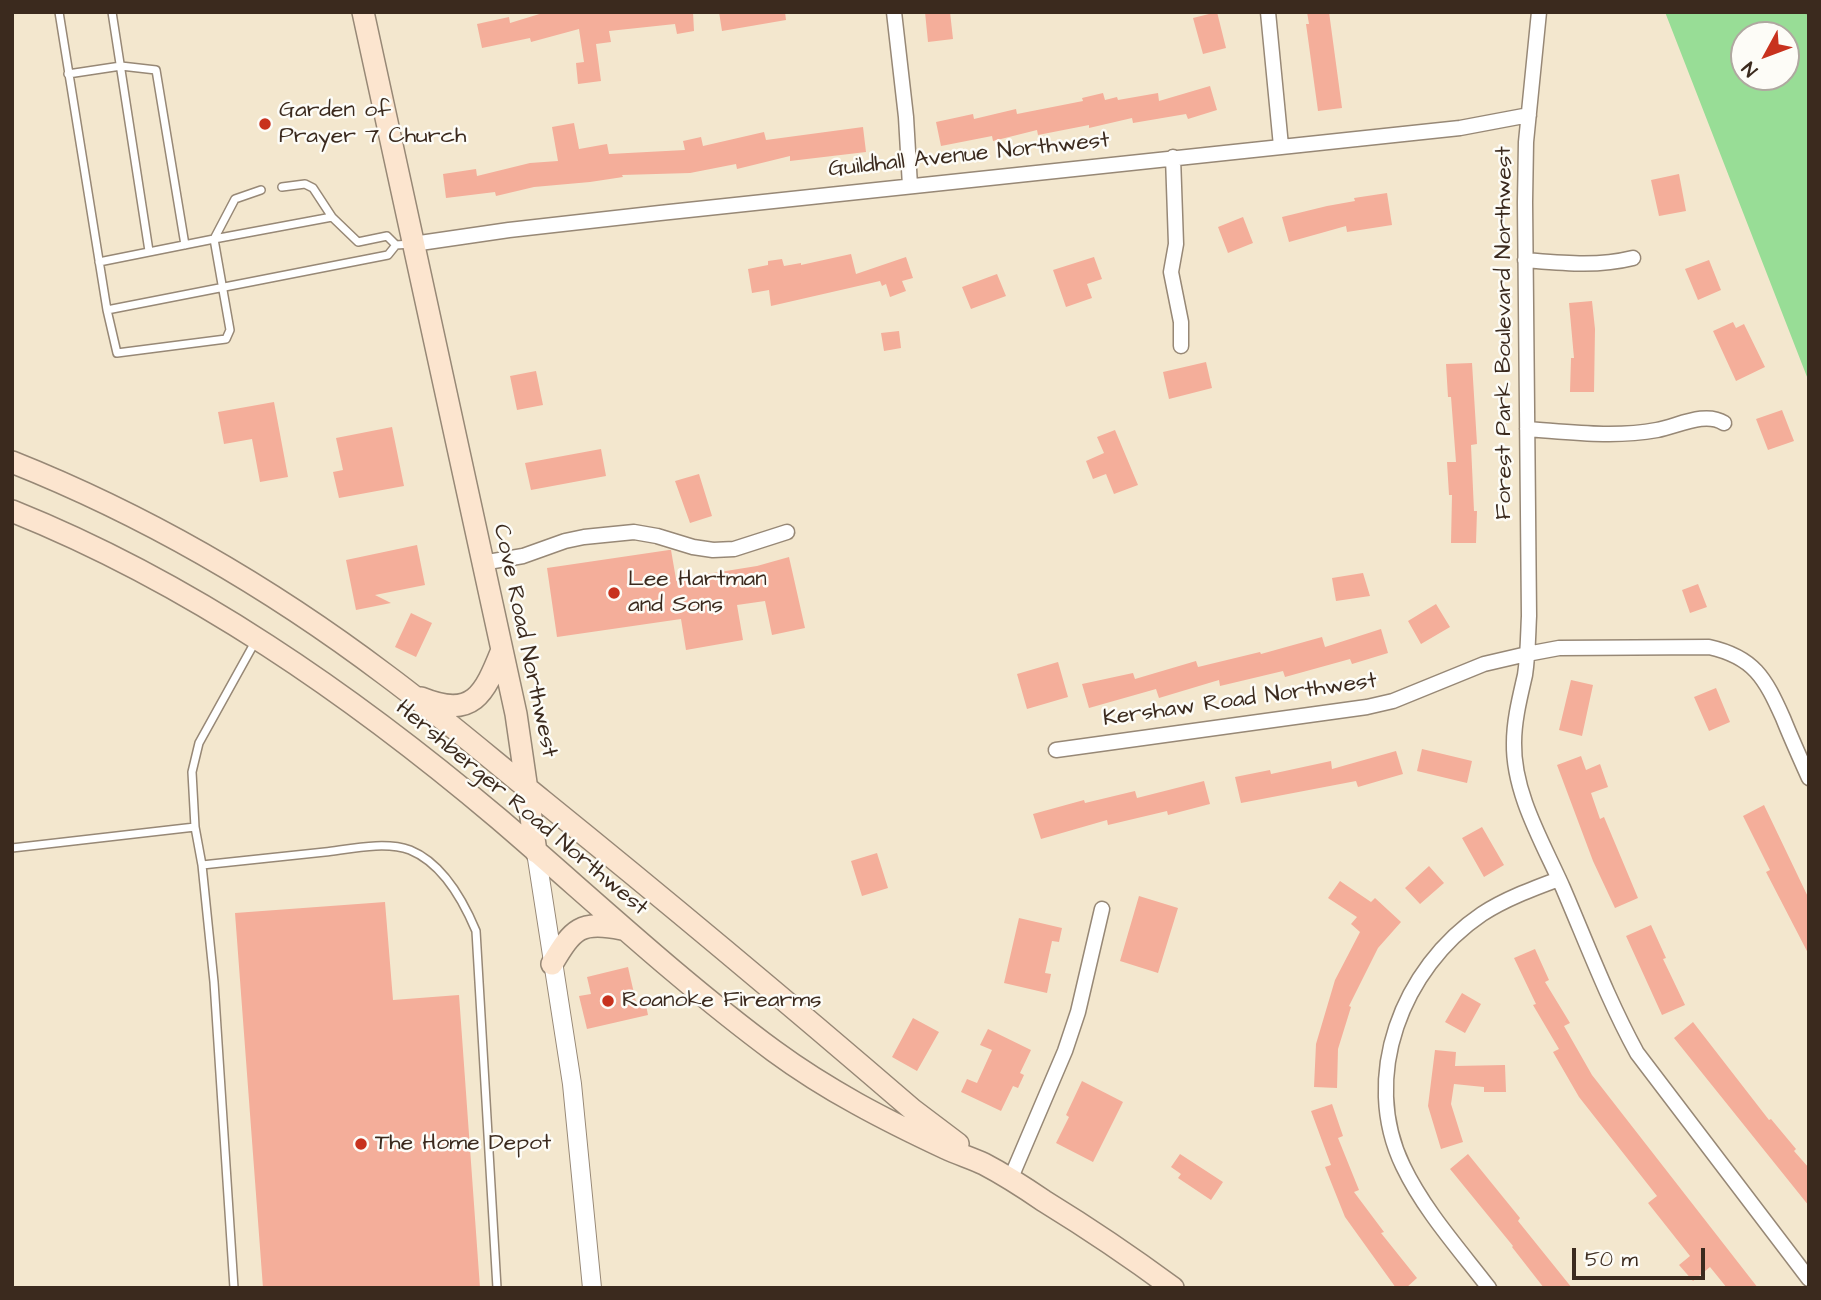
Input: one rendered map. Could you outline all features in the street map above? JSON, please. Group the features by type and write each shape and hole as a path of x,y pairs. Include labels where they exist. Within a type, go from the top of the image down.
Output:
{"main road":[{"name":"Cove Road Northwest","path":"363,12 405,244 516,714 536,852"},
{"name":"Hershberger Road Northwest","path":"12,462 110,506 211,559 334,638 408,693 526,788 913,1110 984,1165"},
{"name":"Hershberger Road Northwest","path":"12,511 103,551 257,638 418,753 706,998 820,1083 1010,1180 1098,1235 1173,1288"},
{"path":"408,693 436,704 452,707 463,705 482,692 502,650"},
{"path":"552,964 566,941 577,930 593,925 624,929"}],"street":[{"path":"894,12 906,117 910,186"},
{"path":"1268,12 1281,146"},
{"name":"Forest Park Boulevard Northwest","path":"1539,12 1525,178 1529,616 1527,654 1515,733 1516,768 1522,793 1620,1022 1637,1054 1809,1279"},
{"name":"Guildhall Avenue Northwest","path":"405,244 509,230 1460,128 1529,116"},
{"path":"1174,157 1176,244 1171,272 1181,322 1181,346"},
{"path":"1525,260 1612,264 1633,258"},
{"path":"1527,429 1603,434 1645,432 1675,427 1706,417 1716,418 1724,423"},
{"path":"482,563 523,556 584,537 634,533 713,550 734,549 787,532"},
{"name":"Kershaw Road Northwest","path":"1056,750 1367,707 1393,701 1484,664 1559,648 1709,647 1727,651 1743,659 1757,670 1768,684 1809,778"},
{"name":"Cove Road Northwest","path":"536,852 572,1083 592,1288"},
{"path":"1489,1288 1419,1196 1402,1166 1389,1122 1386,1070 1401,1012 1417,980 1435,956 1457,933 1482,914 1509,899 1559,879"},
{"path":"1010,1180 1065,1051 1078,1012 1102,909"}],"lane":[{"path":"59,12 107,310 117,353 226,339 230,330 214,239 235,199 261,190"},
{"path":"112,12 149,251"},
{"path":"68,74 121,66 156,70 185,245"},
{"path":"282,187 305,184 313,188 332,217 358,242 387,236 405,244"},
{"path":"99,262 332,217"},
{"path":"107,310 388,255 405,244"},
{"path":"234,1288 214,982 202,865 195,827 192,772 199,743 257,638"},
{"path":"12,848 195,827"},
{"path":"202,865 375,846 407,849 427,859 449,882 467,909 476,930 497,1288"}],"path":[{"path":"1807,12 1809,18"},
{"path":"1809,328 1809,345"}],"green space":[{"path":"1665,12 1809,12 1809,382"}],"building":[{"path":"546,12 693,12 694,31 677,34 675,24 609,31 611,42 596,44 601,81 578,84 576,63 584,62 579,29 531,42 530,38 482,48 477,24 509,17 510,23"},
{"path":"719,12 785,12 786,20 722,31"},
{"path":"925,12 950,12 953,39 928,42"},
{"path":"1217,12 1226,48 1203,54 1193,18"},
{"path":"1307,12 1329,12 1342,108 1318,111 1306,24 1309,24"},
{"path":"1210,86 1217,110 1188,119 1186,114 1133,123 1132,118 1089,128 1089,125 1038,135 1037,130 993,141 992,136 941,146 936,122 973,114 974,119 1016,109 1017,114 1083,101 1082,98 1103,93 1105,100 1117,97 1118,100 1158,93 1159,101"},
{"path":"574,123 579,149 607,144 609,154 685,150 683,141 701,137 703,146 764,132 766,140 863,127 866,152 790,161 790,156 737,169 736,164 690,173 622,175 623,177 590,182 534,187 496,196 495,192 446,198 443,174 476,169 477,176 530,163 558,161 552,127"},
{"path":"1679,174 1686,211 1659,216 1651,180"},
{"path":"1387,193 1392,225 1347,232 1346,226 1289,242 1282,217 1355,201 1354,198"},
{"path":"1243,217 1253,243 1228,253 1218,227"},
{"path":"851,254 856,274 906,257 913,278 902,281 906,291 890,297 886,284 882,286 880,281 771,306 769,290 752,293 748,269 768,265 768,261 782,259 784,266 801,265"},
{"path":"1094,257 1102,279 1087,284 1092,298 1066,307 1053,270"},
{"path":"1709,260 1721,290 1698,300 1685,269"},
{"path":"997,274 1006,296 971,309 962,287"},
{"path":"1592,301 1595,329 1594,392 1570,392 1571,358 1574,358 1569,303"},
{"path":"1733,322 1736,328 1744,324 1765,367 1736,381 1713,331"},
{"path":"899,331 901,348 884,351 881,333"},
{"path":"1206,362 1212,388 1169,399 1163,372"},
{"path":"1472,363 1477,444 1471,445 1474,511 1477,511 1476,543 1451,543 1452,495 1449,495 1447,462 1456,462 1446,364"},
{"path":"536,371 543,405 517,410 510,376"},
{"path":"274,402 288,477 260,482 252,439 224,444 218,412"},
{"path":"1782,410 1794,441 1768,450 1756,419"},
{"path":"392,427 404,486 339,498 333,472 343,470 336,438"},
{"path":"1115,430 1138,485 1114,494 1106,474 1093,479 1086,461 1104,453 1097,437"},
{"path":"601,449 606,476 531,490 525,463"},
{"path":"699,474 712,516 690,523 675,481"},
{"path":"417,545 425,585 375,595 391,603 356,610 346,560"},
{"path":"671,550 676,579 757,566 789,557 805,628 772,635 765,601 737,605 743,640 686,650 681,619 557,637 547,568"},
{"path":"1363,573 1370,596 1336,601 1332,578"},
{"path":"1698,584 1707,607 1690,613 1682,590"},
{"path":"1436,604 1450,627 1421,644 1408,621"},
{"path":"411,613 432,623 416,657 395,647"},
{"path":"1381,629 1388,653 1352,664 1350,659 1285,677 1283,671 1220,686 1219,680 1159,698 1156,689 1089,708 1082,684 1133,673 1135,679 1196,661 1198,667 1260,652 1261,654 1322,637 1325,647"},
{"path":"1058,662 1068,697 1027,709 1017,674"},
{"path":"1571,680 1593,685 1582,736 1559,730"},
{"path":"1716,688 1730,722 1709,731 1694,697"},
{"path":"1422,749 1472,761 1467,783 1417,771"},
{"path":"1396,751 1403,774 1358,787 1356,781 1241,803 1235,777 1270,770 1271,774 1331,761 1332,769"},
{"path":"1581,756 1586,770 1600,764 1608,787 1591,793 1600,819 1604,817 1638,898 1615,908 1593,861 1557,765"},
{"path":"1204,781 1210,804 1168,815 1167,811 1108,825 1107,820 1041,839 1033,814 1084,800 1085,803 1135,791 1137,798"},
{"path":"1764,805 1809,899 1809,955 1766,872 1770,870 1743,816"},
{"path":"1482,827 1504,865 1484,877 1462,838"},
{"path":"877,853 888,888 862,896 851,861"},
{"path":"1429,866 1444,883 1420,904 1405,888"},
{"path":"1340,881 1371,902 1375,898 1401,922 1378,948 1349,1006 1351,1007 1338,1049 1337,1088 1314,1087 1316,1044 1335,980 1360,932 1351,924 1357,917 1328,898"},
{"path":"1139,896 1178,908 1158,973 1120,961"},
{"name":"The Home Depot","path":"385,902 393,1000 459,995 480,1288 263,1288 235,913"},
{"path":"1019,918 1062,928 1059,942 1052,941 1045,973 1051,974 1047,993 1004,983"},
{"path":"1651,925 1666,958 1663,959 1685,1005 1662,1015 1626,936"},
{"path":"1535,949 1549,980 1545,982 1570,1023 1564,1026 1592,1075 1758,1288 1727,1288 1710,1267 1693,1281 1679,1265 1690,1256 1648,1203 1657,1196 1579,1097 1553,1052 1559,1049 1533,1005 1536,1004 1514,958"},
{"path":"628,967 636,1002 645,1000 648,1015 587,1029 579,996 591,994 587,977"},
{"path":"1462,993 1481,1004 1465,1033 1445,1022"},
{"path":"913,1018 939,1032 917,1071 892,1057"},
{"path":"1693,1022 1809,1168 1809,1206 1674,1038"},
{"path":"988,1029 1031,1050 1020,1073 1024,1075 1018,1088 1013,1086 1001,1111 961,1092 967,1079 977,1083 992,1050 980,1045"},
{"path":"1435,1050 1456,1052 1455,1066 1505,1065 1506,1092 1484,1092 1484,1087 1454,1084 1451,1104 1463,1142 1441,1149 1428,1106"},
{"path":"1082,1081 1123,1102 1093,1162 1056,1143"},
{"path":"1332,1104 1343,1136 1338,1138 1359,1190 1354,1192 1384,1232 1381,1233 1417,1278 1406,1288 1396,1288 1345,1217 1325,1167 1331,1165 1311,1111"},
{"path":"1180,1154 1223,1182 1211,1200 1178,1178 1181,1174 1171,1167"},
{"path":"1468,1154 1572,1288 1544,1288 1450,1169"}],"place":[{"name":"Garden of Prayer 7 Church","path":"265,124"},
{"name":"Lee Hartman and Sons","path":"614,593"},
{"name":"Roanoke Firearms","path":"608,1001"},
{"name":"The Home Depot","path":"361,1144"}]}
